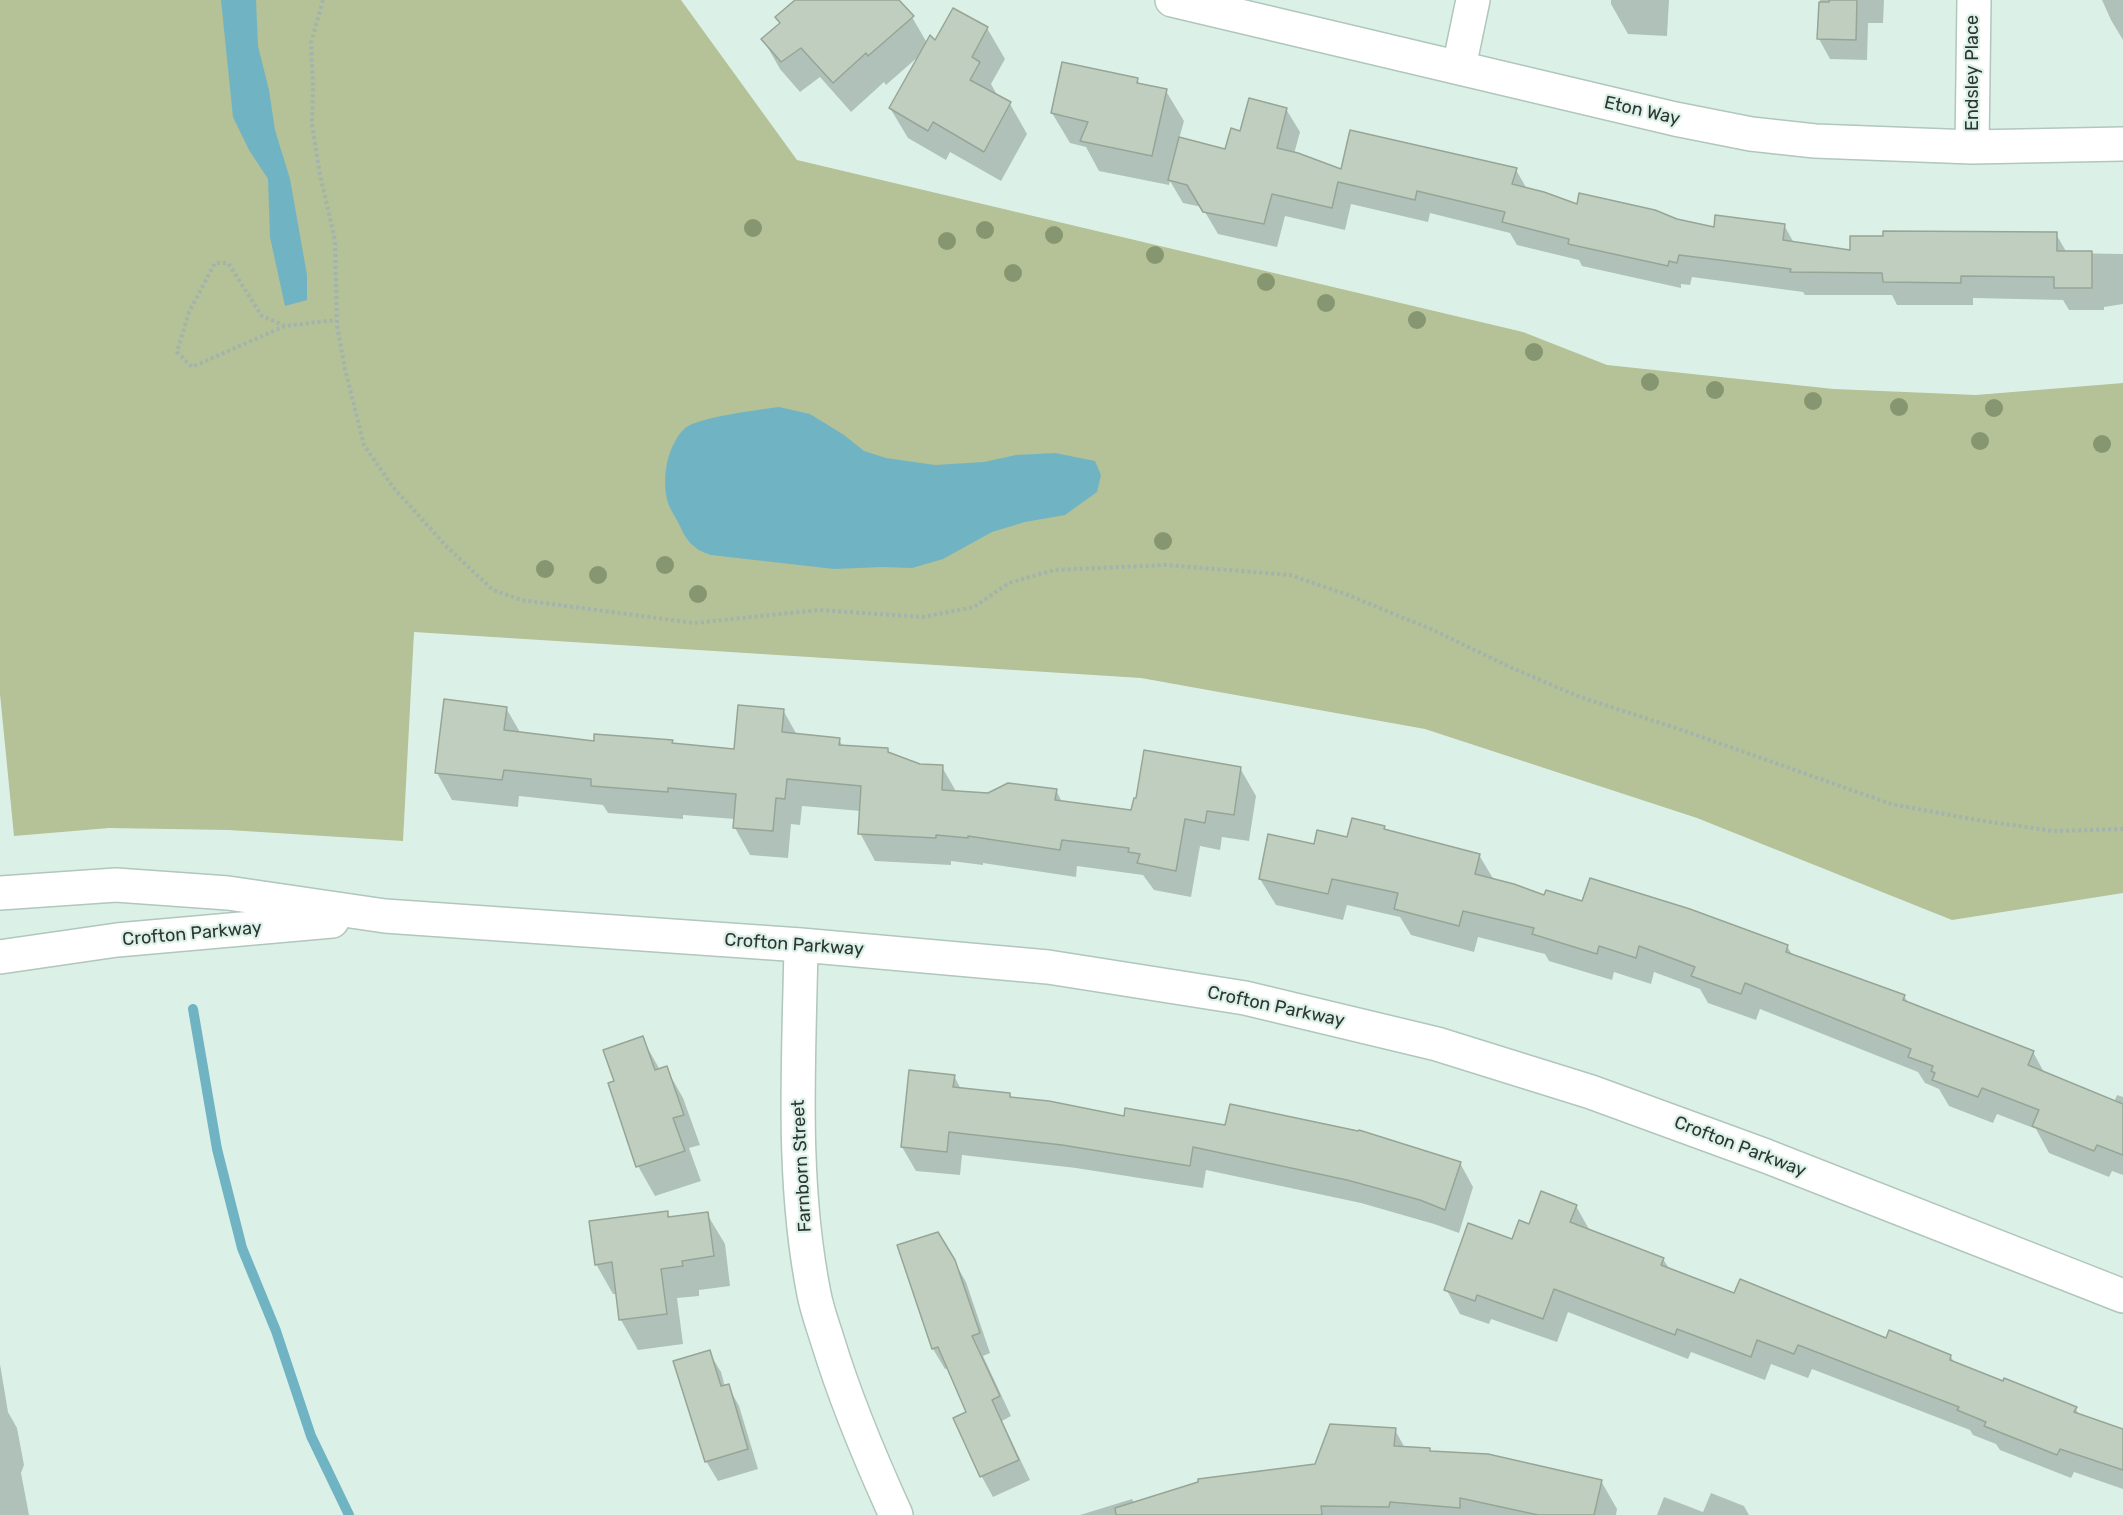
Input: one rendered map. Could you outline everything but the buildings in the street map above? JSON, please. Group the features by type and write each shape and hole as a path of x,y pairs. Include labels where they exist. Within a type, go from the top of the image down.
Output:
{"street":[{"name":"Eton Way","path":"1172,0 1675,119 1751,134 1815,141 1972,147 2123,144"},
{"path":"1459,67 1473,0"},
{"name":"Endsley Place","path":"1972,147 1974,0"},
{"name":"Crofton Parkway","path":"0,893 116,885 228,893 385,916 801,945 1071,970 1245,998 1437,1044 1591,1092 1766,1156 2123,1296"},
{"name":"Crofton Parkway","path":"0,957 117,940 385,916"},
{"name":"Farnborn Street","path":"801,945 798,1126 801,1208 814,1295 841,1382 868,1454 896,1515"}],"path":[{"path":"323,0 311,43 312,124 320,175 335,240 336,320 345,369 364,445 393,487 446,546 493,590 521,600 694,623 819,610 923,617 974,607 1009,584 1054,570 1166,565 1290,575 1348,595 1401,617 1580,697 1679,729 1891,804 1977,820 2055,831 2123,830"},
{"path":"285,326 262,316 228,263 215,262 189,312 177,352 192,367 285,326 336,320"}],"green space":[{"path":"0,0 681,0 797,160 1523,332 1607,365 1834,389 1976,395 2123,383 2123,893 1952,920 1697,818 1425,729 1141,678 414,632 403,841 229,830 109,828 14,836 0,694"}],"water":[{"path":"221,0 256,0 258,46 269,90 275,130 290,179 307,275 307,300 285,306 270,237 268,179 249,150 233,117"},
{"path":"779,407 810,414 844,435 864,451 886,458 935,465 984,462 1016,455 1055,453 1095,461 1101,475 1097,492 1065,515 1025,522 992,532 943,559 912,568 834,569 711,555 698,550 685,537 670,508 665,488 666,466 678,437 684,429 701,421"}],"waterway":[{"path":"193,1009 217,1149 242,1248 276,1331 311,1436 349,1515"}]}
